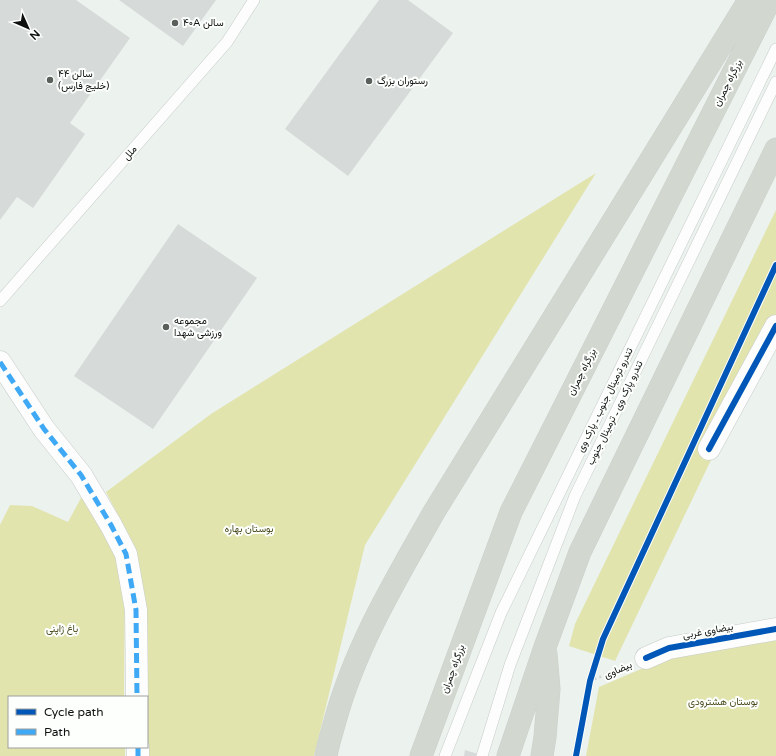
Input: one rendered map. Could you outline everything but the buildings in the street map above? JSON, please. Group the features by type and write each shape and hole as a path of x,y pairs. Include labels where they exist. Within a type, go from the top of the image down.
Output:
{"highway":[{"path":"326,756 339,705 356,658 392,586 434,512 749,0"},
{"name":"بزرگراه چمران","path":"421,756 511,512 770,0"},
{"path":"508,756 545,647 580,552 776,149"},
{"path":"542,756 549,689 545,647"}],"street":[{"path":"709,449 776,326"},
{"path":"0,362 44,429 80,475 126,554 136,610 137,696"},
{"name":"بیضاوی غربی","path":"646,658 668,648 776,629"}],"lane":[{"name":"ملل","path":"0,301 227,42 254,0"},
{"name":"تندرو ترمینال جنوب ـ پارک وی","path":"445,756 501,613 776,49"},
{"name":"تندرو پارک وی ـ ترمینال جنوب","path":"482,756 510,665 575,496 776,82"}],"path":[{"path":"748,326 776,264"},
{"path":"576,756 590,681 603,639 688,455"}],"green space":[{"name":"بوستان بهاره","path":"596,173 365,545 314,756 146,756 148,748 148,696 139,569 134,546 106,492 211,414"},
{"path":"776,210 776,324 615,661 569,646 575,624"},
{"name":"باغ ژاپنی","path":"81,498 106,510 125,571 124,696 8,696 8,748 125,748 125,756 0,756 0,525 10,505 32,506 68,522"},
{"name":"بوستان هشترودی","path":"776,637 776,756 586,756 599,687 660,661"}],"marked path":[{"path":"0,362 44,429 81,475 111,525 126,554 136,610 137,696"},
{"path":"138,748 138,756"}],"cycle path":[{"path":"576,756 590,681 603,639 776,265"},
{"path":"709,449 776,326"},
{"path":"646,658 669,648 776,629"}],"place":[{"name":"۴۰A سالن","path":"175,23"},
{"name":"سالن ۴۴ (خلیج فارس)","path":"50,80"},
{"name":"رستوران بزرگ","path":"369,81"},
{"name":"مجموعه ورزشی شهدا","path":"166,327"}]}
